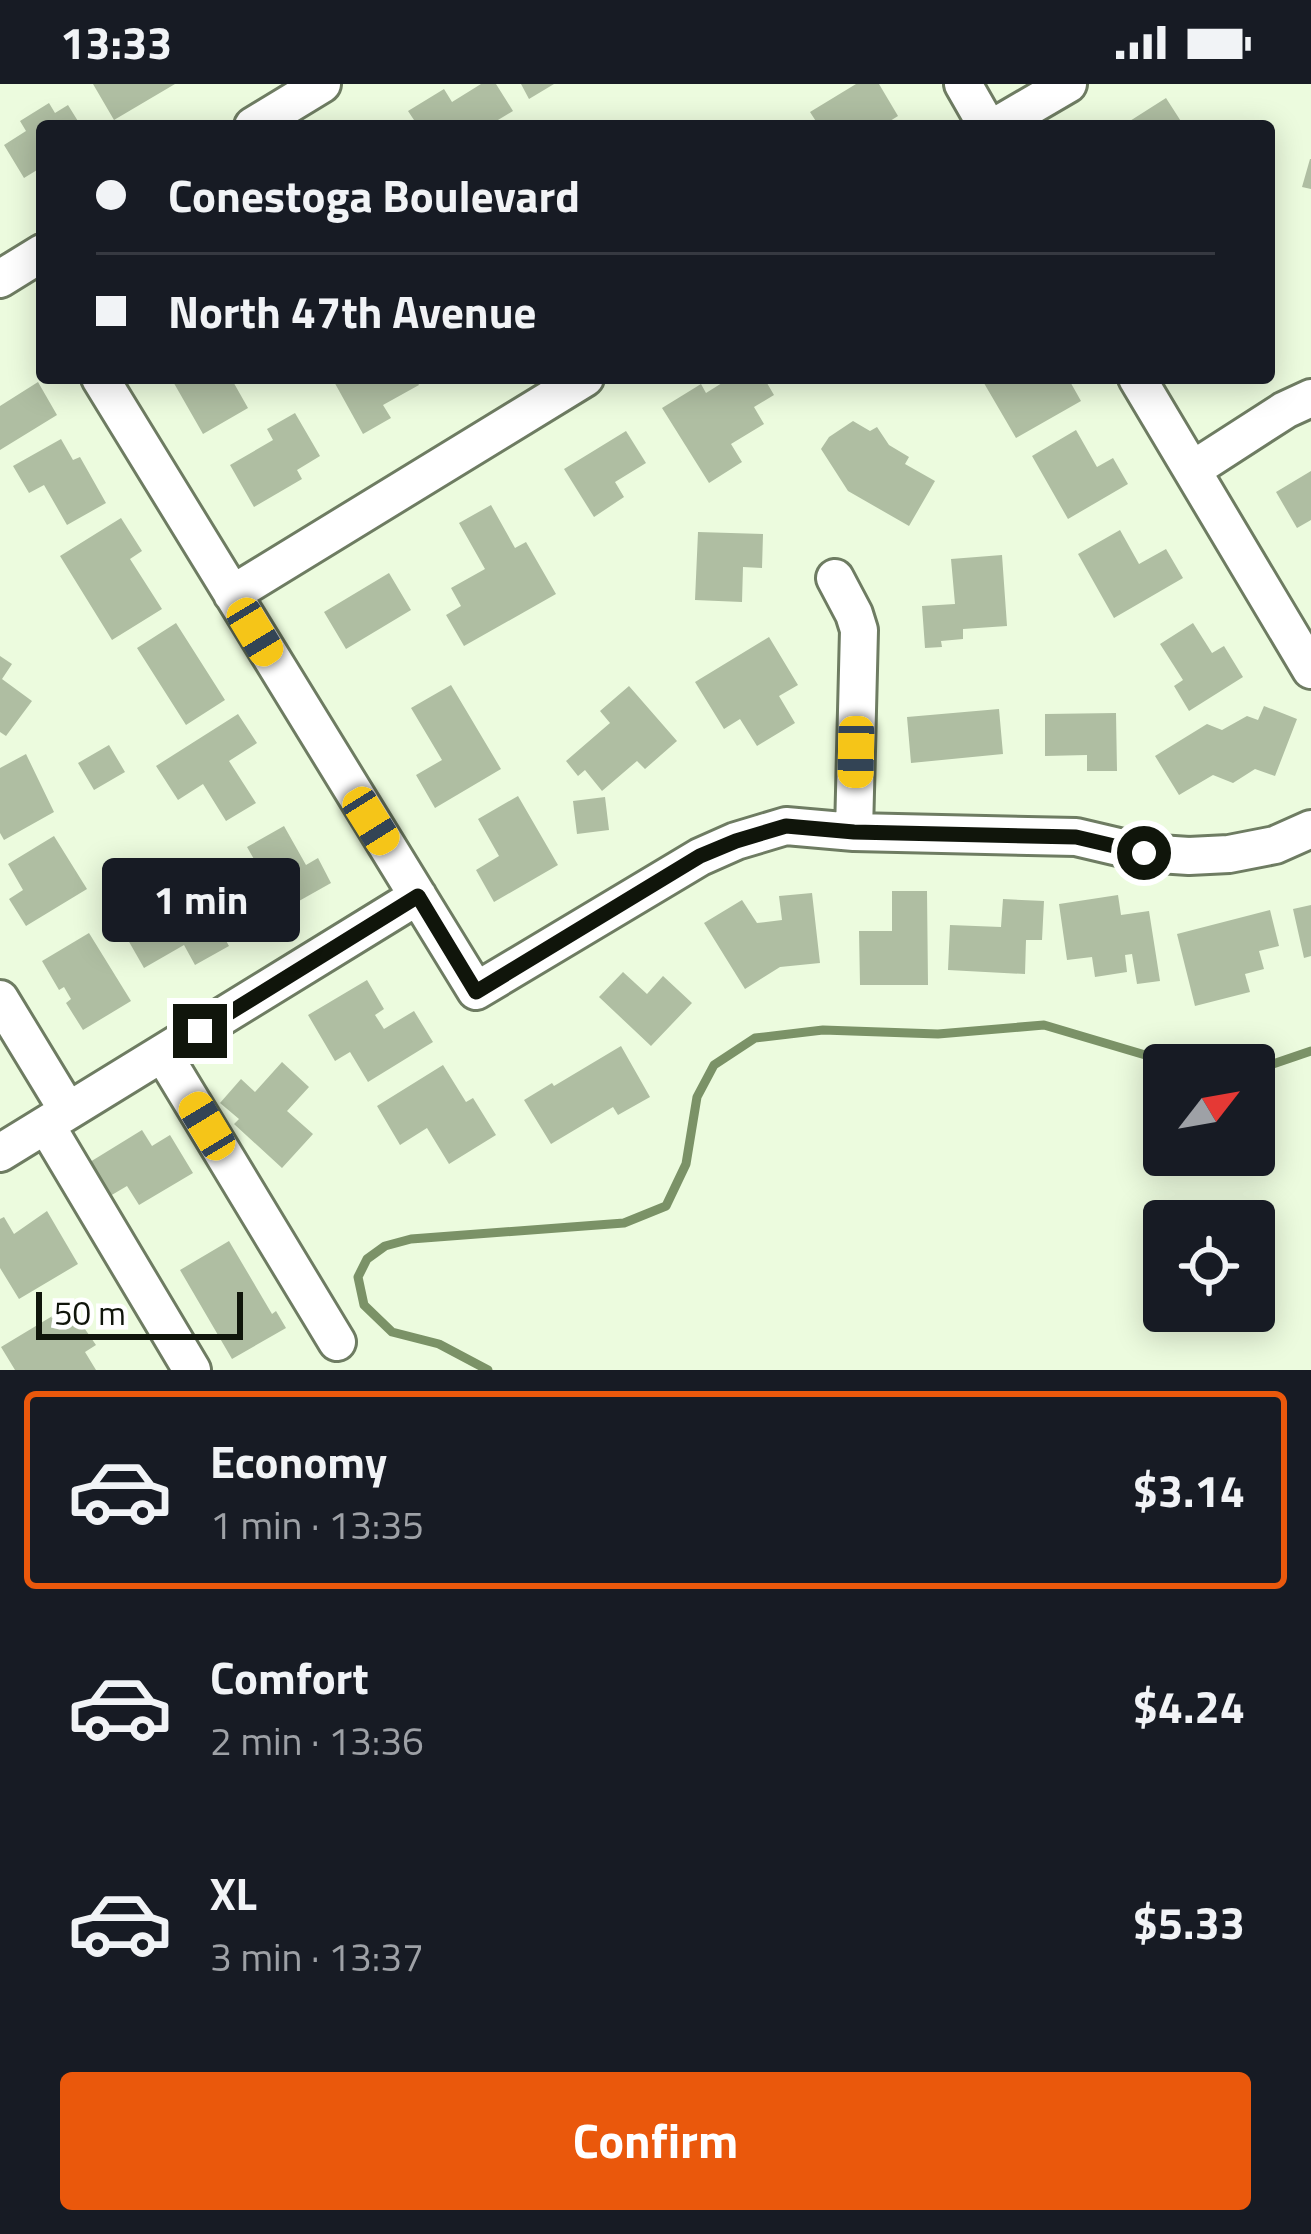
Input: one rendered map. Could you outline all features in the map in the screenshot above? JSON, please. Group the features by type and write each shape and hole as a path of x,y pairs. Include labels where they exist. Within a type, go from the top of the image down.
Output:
{"street":[{"path":"962,84 988,120"},
{"path":"1003,120 1068,84"},
{"path":"262,120 312,86"},
{"path":"104,384 476,992 700,856 786,826 1076,837 1144,853 1190,856 1275,845 1311,830"},
{"path":"232,594 575,384"},
{"path":"1141,384 1311,670"},
{"path":"1192,470 1311,398"},
{"path":"835,578 859,630 854,832"},
{"path":"0,1153 418,896"},
{"path":"0,999 57,1118 192,1370"},
{"path":"163,1054 337,1342"}],"building":[{"path":"93,84 175,84 114,120"},
{"path":"481,84 496,84 513,111 498,120 414,120 408,111 444,89 452,102"},
{"path":"521,84 554,84 529,99"},
{"path":"856,84 879,84 898,116 892,120 815,120 810,112"},
{"path":"1166,98 1180,120 1131,120"},
{"path":"49,103 55,113 68,105 77,120 36,120 36,171 24,178 4,145 26,131 20,121"},
{"path":"1311,159 1311,189 1302,187"},
{"path":"36,383 57,415 0,450 0,406"},
{"path":"174,384 234,384 248,408 203,434"},
{"path":"335,384 418,384 383,405 391,418 363,434"},
{"path":"701,384 706,393 720,384 768,384 774,395 754,407 764,424 731,444 742,462 709,483 662,408"},
{"path":"984,384 1071,384 1081,401 1016,438"},
{"path":"295,413 320,456 297,470 302,479 254,507 230,465 273,440 267,429"},
{"path":"853,421 870,431 877,427 889,445 909,457 905,464 935,481 909,526 848,491 821,449 829,437"},
{"path":"1076,430 1097,467 1113,458 1128,484 1068,519 1032,456"},
{"path":"626,431 646,463 615,482 624,497 594,517 564,469"},
{"path":"61,439 73,460 80,457 106,503 67,525 44,485 29,493 13,466"},
{"path":"1311,471 1311,520 1297,528 1276,492"},
{"path":"491,505 515,548 526,542 556,594 464,646 446,615 461,606 451,588 485,569 459,523"},
{"path":"121,518 142,551 130,559 162,609 112,640 60,556"},
{"path":"1120,530 1139,564 1166,549 1183,578 1114,618 1078,554"},
{"path":"698,532 763,534 762,568 743,567 742,602 695,600"},
{"path":"1002,555 1007,626 963,629 963,639 925,648 922,606 955,604 951,559"},
{"path":"389,573 411,610 346,649 324,612"},
{"path":"176,623 225,700 186,725 137,648"},
{"path":"1193,623 1212,653 1224,646 1243,677 1189,711 1174,686 1183,680 1160,644"},
{"path":"769,637 798,685 779,696 795,723 757,746 740,719 724,729 695,682"},
{"path":"0,656 12,664 2,679 32,701 6,736 0,732"},
{"path":"451,685 501,769 435,808 416,775 442,760 411,708"},
{"path":"629,686 677,741 645,769 637,761 602,791 585,770 578,776 566,761 610,723 600,711"},
{"path":"1264,706 1297,719 1275,776 1255,769 1233,783 1213,775 1179,795 1155,756 1207,724 1222,730 1247,716 1258,720"},
{"path":"999,709 1003,754 911,763 907,717"},
{"path":"1116,713 1117,771 1087,771 1087,755 1045,756 1045,714"},
{"path":"238,714 257,743 229,761 256,803 226,821 203,784 178,800 156,766"},
{"path":"109,745 125,772 94,790 78,763"},
{"path":"26,754 54,812 4,840 0,833 0,768"},
{"path":"518,796 558,865 494,902 476,870 499,856 478,819"},
{"path":"605,797 609,830 577,834 573,801"},
{"path":"284,826 306,865 318,858 331,883 283,910 247,847"},
{"path":"54,836 87,889 26,926 9,899 23,890 8,864"},
{"path":"190,877 229,946 195,965 184,945 144,968 116,919"},
{"path":"892,891 927,891 928,985 860,985 859,931 892,931"},
{"path":"812,893 820,963 780,967 745,989 704,923 742,900 757,923 782,920 779,896"},
{"path":"1118,895 1121,915 1149,911 1160,981 1137,984 1132,954 1125,955 1127,972 1095,977 1092,957 1067,960 1059,904"},
{"path":"1003,899 1044,901 1042,940 1026,940 1025,974 948,970 950,925 1001,927"},
{"path":"1311,905 1311,956 1304,958 1293,909"},
{"path":"1270,910 1279,946 1259,951 1264,969 1245,974 1250,992 1195,1006 1177,934"},
{"path":"89,933 131,1001 83,1030 66,1003 71,999 64,987 59,990 42,961"},
{"path":"623,972 647,994 663,976 692,1003 651,1046 599,997"},
{"path":"367,980 384,1009 375,1015 384,1029 414,1011 433,1042 368,1082 350,1052 335,1061 308,1015"},
{"path":"621,1046 650,1097 618,1115 613,1107 551,1144 524,1100"},
{"path":"282,1062 309,1087 287,1111 313,1134 282,1168 234,1124 239,1119 220,1103 241,1079 255,1092"},
{"path":"443,1065 466,1102 473,1098 496,1135 449,1164 427,1128 400,1145 377,1106"},
{"path":"142,1130 152,1146 170,1135 193,1173 139,1205 127,1186 110,1196 90,1162"},
{"path":"47,1211 78,1264 19,1299 0,1268 0,1219 4,1217 14,1234"},
{"path":"229,1241 272,1314 276,1311 286,1328 232,1359 180,1270"},
{"path":"69,1306 96,1345 85,1352 96,1370 15,1370 1,1347"}],"waterway":[{"path":"488,1370 439,1344 392,1332 364,1305 358,1277 367,1259 385,1246 411,1239 624,1223 666,1206 686,1164 697,1097 714,1065 755,1038 823,1030 938,1034 1044,1025 1143,1054"},
{"path":"1275,1063 1311,1051"}],"route":[{"path":"200,1031 418,896 476,992 700,856 786,826 1076,837 1144,853"}]}
